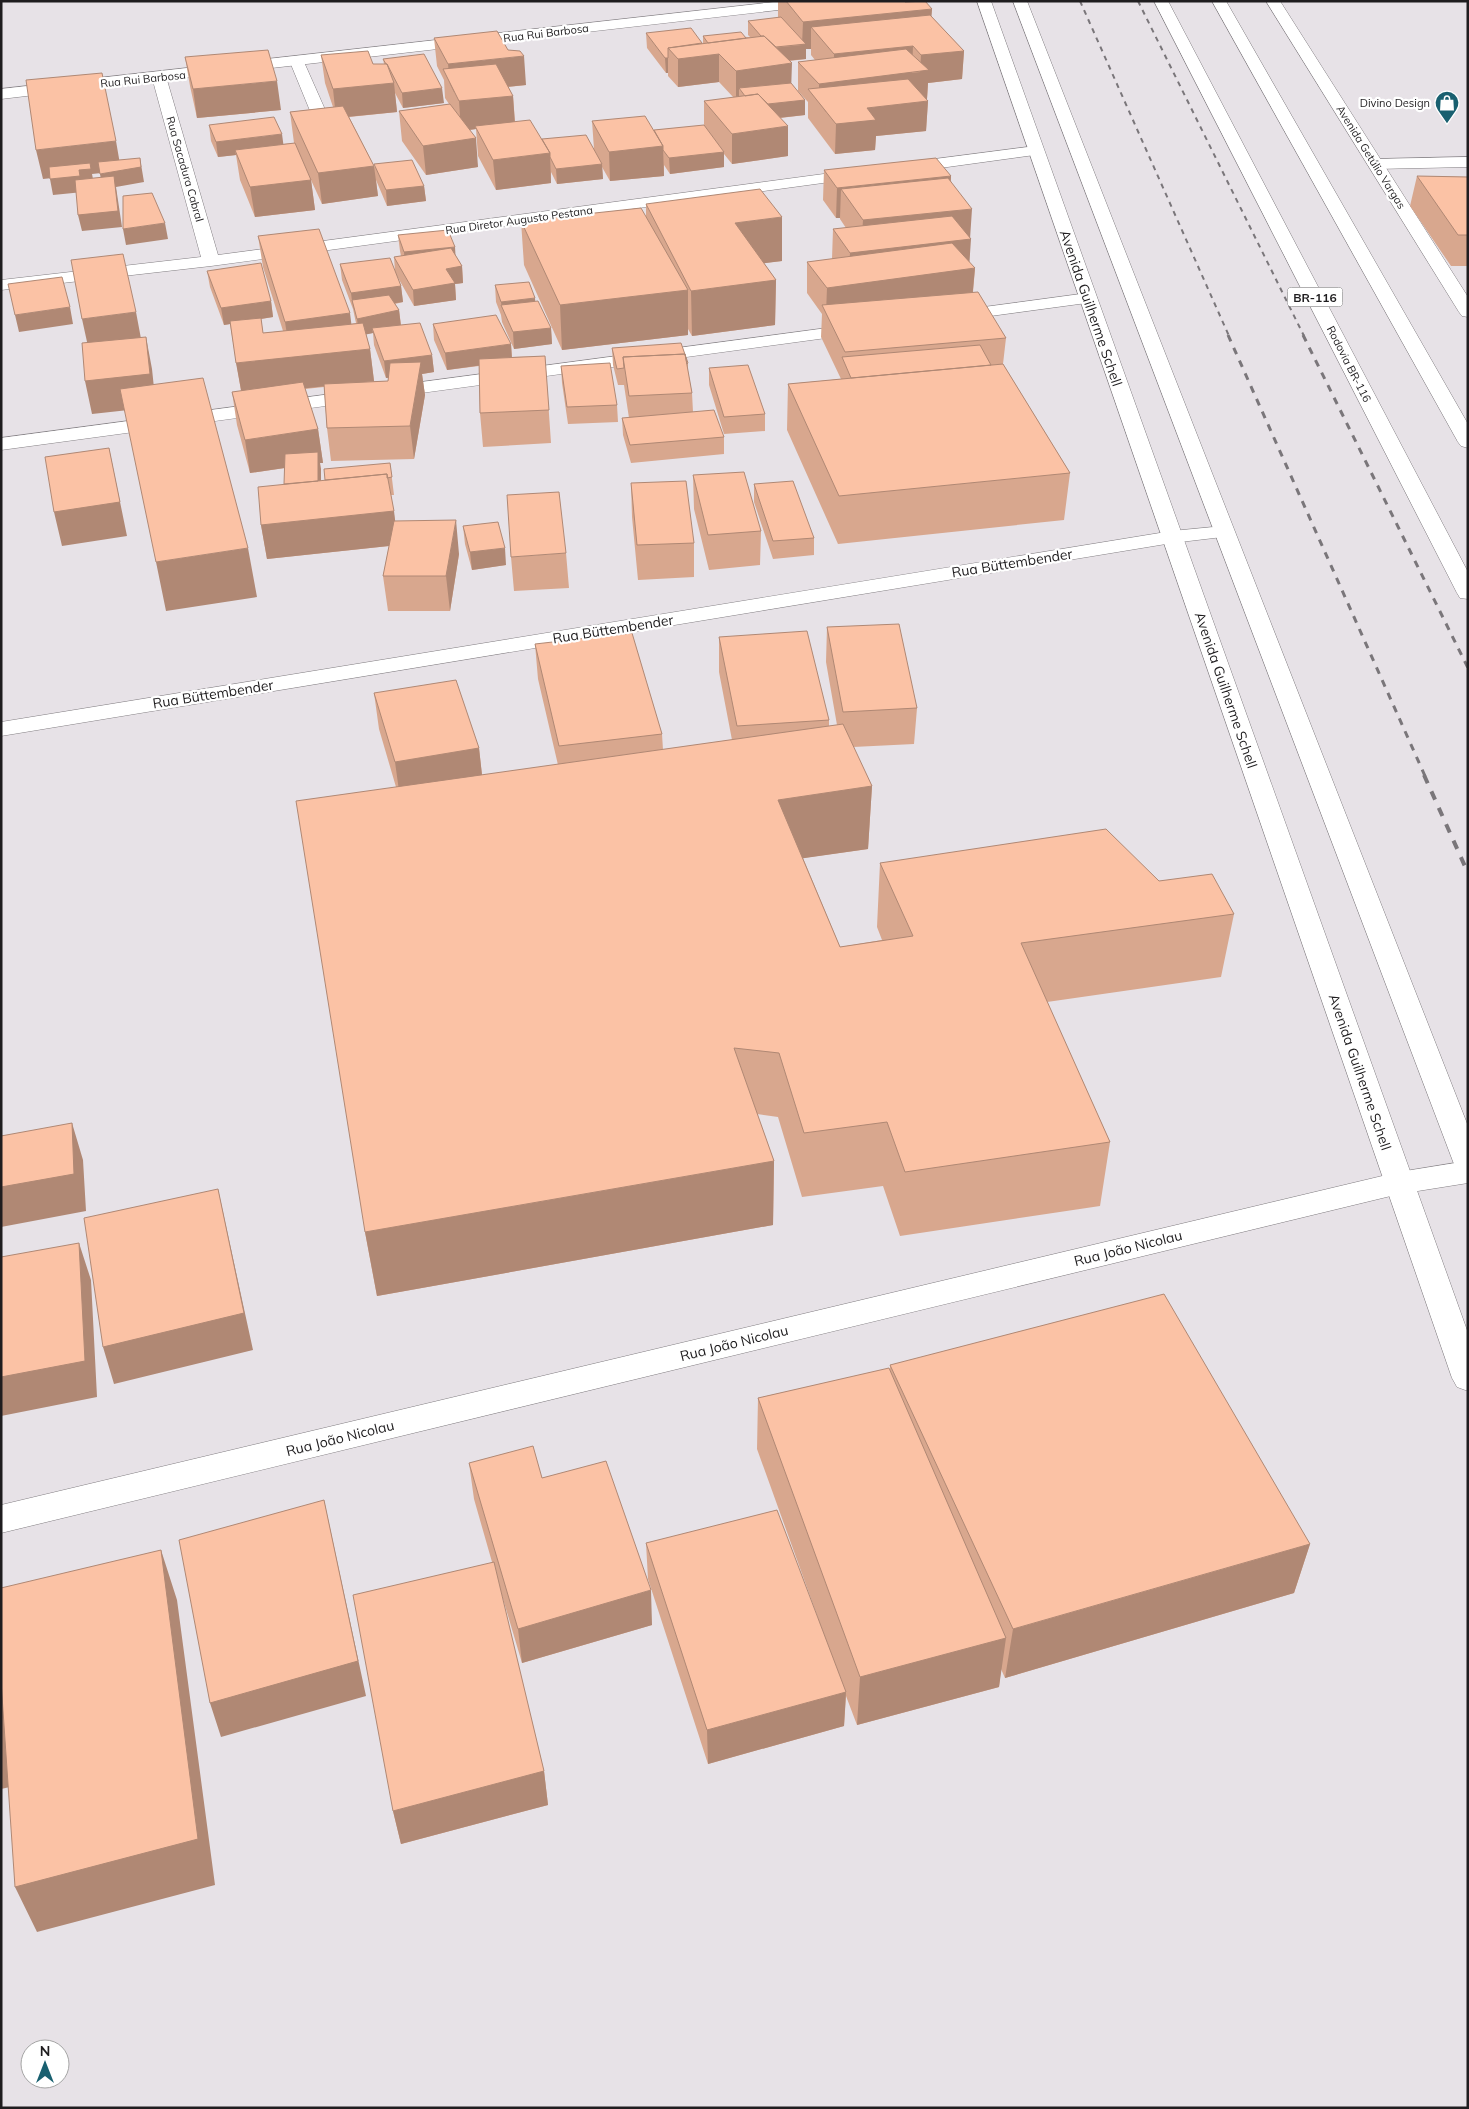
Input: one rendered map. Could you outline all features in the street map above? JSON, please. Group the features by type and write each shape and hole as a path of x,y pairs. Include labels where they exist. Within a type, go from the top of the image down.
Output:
{"main road":[{"name":"Rua Rui Barbosa","path":"1,94 822,1"},
{"name":"Avenida Guilherme Schell","path":"984,1 1468,1378"},
{"path":"1020,1 1468,1164"},
{"name":"Rodovia BR-116","path":"1161,1 1468,594"},
{"path":"1219,1 1468,442"},
{"name":"Avenida Getúlio Vargas","path":"1273,1 1468,312"},
{"path":"296,62 323,123"},
{"name":"Rua Sacadura Cabral","path":"159,77 211,261"},
{"name":"Rua Diretor Augusto Pestana","path":"1,285 211,261 1036,151"},
{"path":"1375,164 1468,162"},
{"path":"940,318 1088,298"},
{"path":"1,444 871,327"},
{"name":"Rua Büttembender","path":"1,728 1172,537 1224,532"},
{"name":"Rua João Nicolau","path":"1,1519 1399,1183 1468,1172"}],"building":[{"path":"786,1 925,1 932,9 803,22"},
{"path":"930,15 964,51 921,55 913,46 834,54 811,27"},
{"path":"781,17 806,44 776,47 764,36 761,36 748,21"},
{"path":"691,28 702,43 668,48 668,58 665,58 646,33"},
{"path":"497,31 508,50 520,51 524,56 448,64 434,38"},
{"path":"741,32 746,38 708,43 703,36"},
{"path":"764,36 792,63 736,71 719,54 678,59 668,48"},
{"path":"906,49 929,70 819,84 798,62"},
{"path":"268,50 277,81 193,89 185,57"},
{"path":"368,51 373,64 387,64 394,83 333,89 321,55"},
{"path":"424,54 442,88 402,93 383,59"},
{"path":"496,64 513,96 459,101 443,69"},
{"path":"102,73 116,141 36,150 26,80"},
{"path":"908,79 928,101 867,108 876,120 836,124 808,89"},
{"path":"791,83 805,100 768,104 758,94 745,96 739,88"},
{"path":"758,94 788,126 732,134 704,101"},
{"path":"450,104 476,138 423,146 399,111"},
{"path":"343,106 374,166 318,173 290,112"},
{"path":"645,116 663,146 609,152 592,121"},
{"path":"274,117 282,134 216,142 209,125"},
{"path":"530,120 550,153 493,160 475,126"},
{"path":"704,125 724,152 669,158 663,150 663,146 654,130"},
{"path":"586,135 602,164 556,169 542,139"},
{"path":"295,143 311,180 250,187 235,150"},
{"path":"140,158 141,167 100,174 98,162"},
{"path":"936,158 951,176 837,188 824,170"},
{"path":"412,160 424,186 386,190 374,164"},
{"path":"90,163 91,169 79,170 80,176 50,179 49,167"},
{"path":"114,176 118,211 78,215 75,180"},
{"path":"1417,176 1468,177 1468,235 1458,235"},
{"path":"948,178 972,209 863,220 841,189"},
{"path":"760,189 782,217 735,223 776,280 691,291 646,204"},
{"path":"152,193 165,223 123,229 123,196"},
{"path":"641,208 688,290 560,305 521,221"},
{"path":"952,216 971,239 850,253 833,229"},
{"path":"319,229 350,313 285,322 258,236"},
{"path":"448,230 455,247 404,252 398,235"},
{"path":"952,243 975,268 827,288 807,262"},
{"path":"451,248 462,266 446,269 455,283 413,290 394,257"},
{"path":"123,254 136,312 82,319 71,260"},
{"path":"390,258 401,286 351,293 340,264"},
{"path":"261,263 271,301 221,308 207,271"},
{"path":"62,277 70,307 15,315 8,284"},
{"path":"529,282 535,298 501,302 495,285"},
{"path":"978,292 1006,338 845,352 822,305"},
{"path":"389,295 399,310 357,319 352,300"},
{"path":"538,301 551,328 513,332 501,305"},
{"path":"496,315 511,344 445,353 433,324"},
{"path":"261,318 263,333 363,323 370,349 236,363 230,321"},
{"path":"420,323 432,355 384,361 372,328"},
{"path":"146,337 150,374 85,381 82,343"},
{"path":"681,343 685,354 623,357 624,368 617,369 612,348"},
{"path":"980,345 991,365 851,378 842,357"},
{"path":"685,354 692,393 629,396 623,357"},
{"path":"545,356 549,410 480,413 479,359"},
{"path":"421,362 410,426 327,428 324,384 388,381 390,363"},
{"path":"610,363 617,405 567,407 561,366"},
{"path":"1003,364 1070,473 839,496 788,384"},
{"path":"748,365 765,414 724,417 709,368"},
{"path":"203,378 248,548 156,562 120,389"},
{"path":"303,382 318,429 245,440 232,392"},
{"path":"714,410 724,437 630,445 622,418"},
{"path":"109,448 120,502 54,512 45,457"},
{"path":"318,452 318,481 284,484 285,454"},
{"path":"390,463 392,477 387,478 387,474 325,480 324,469"},
{"path":"744,472 761,531 708,535 693,475"},
{"path":"387,474 394,511 261,525 258,487"},
{"path":"686,481 694,543 637,545 631,483"},
{"path":"793,481 814,538 773,541 754,484"},
{"path":"559,492 566,553 511,557 507,495"},
{"path":"456,520 446,576 383,576 394,521"},
{"path":"498,522 505,548 470,552 463,526"},
{"path":"899,624 917,708 843,712 827,627"},
{"path":"807,631 829,720 737,726 719,637"},
{"path":"632,633 662,734 559,746 535,644"},
{"path":"456,680 479,748 395,762 374,693"},
{"path":"843,724 872,786 778,800 840,947 913,936 880,863 1106,829 1159,881 1212,874 1234,914 1021,943 1110,1142 905,1172 887,1122 804,1133 779,1053 734,1048 774,1161 365,1232 296,801"},
{"path":"72,1123 74,1174 1,1187 1,1136"},
{"path":"218,1189 244,1313 103,1347 84,1218"},
{"path":"79,1243 85,1361 1,1377 1,1257"},
{"path":"1164,1294 1310,1544 1013,1629 890,1365"},
{"path":"889,1368 1006,1638 860,1677 758,1398"},
{"path":"533,1446 542,1478 606,1461 651,1590 518,1629 469,1463"},
{"path":"324,1500 358,1661 210,1703 179,1540"},
{"path":"777,1510 846,1692 707,1730 646,1543"},
{"path":"161,1550 198,1839 15,1887 1,1681 1,1588"},
{"path":"494,1562 544,1771 393,1811 353,1595"}],"railway":[{"path":"1080,1 1229,336"},
{"path":"1138,1 1304,336"},
{"path":"1228,335 1425,776"},
{"path":"1303,335 1468,668"},
{"path":"1424,775 1468,873"}],"place":[{"name":"Divino Design","path":"1447,124"}]}
